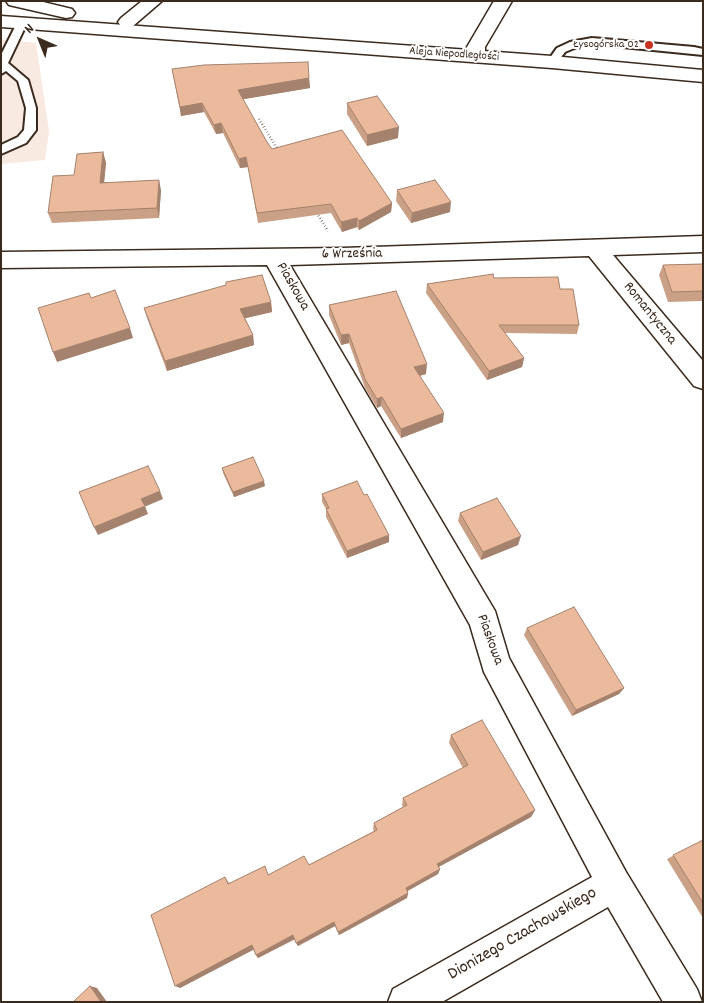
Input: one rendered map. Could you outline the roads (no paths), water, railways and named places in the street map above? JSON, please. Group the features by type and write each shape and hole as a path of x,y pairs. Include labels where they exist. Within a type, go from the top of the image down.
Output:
{"street":[{"name":"Aleja Niepodległości","path":"15,1 67,13 128,22 205,37"},
{"path":"128,22 152,1"},
{"path":"476,56 476,47 503,1"},
{"name":"Aleja Niepodległości","path":"1,21 476,56 703,76"},
{"name":"6 Września","path":"1,260 59,261 343,256 703,244"},
{"name":"Romantyczna","path":"595,248 703,379"},
{"name":"Piaskowa","path":"273,256 484,622 495,662 614,884 684,1002"},
{"name":"Dionizego Czachowskiego","path":"406,1002 614,884"}],"lane":[{"path":"1,150 22,140 30,130 31,108 23,80 2,65 22,23"},
{"path":"552,62 561,50 574,44 592,41 703,52"}],"place":[{"name":"Łysogórska 02","path":"649,45"}]}
